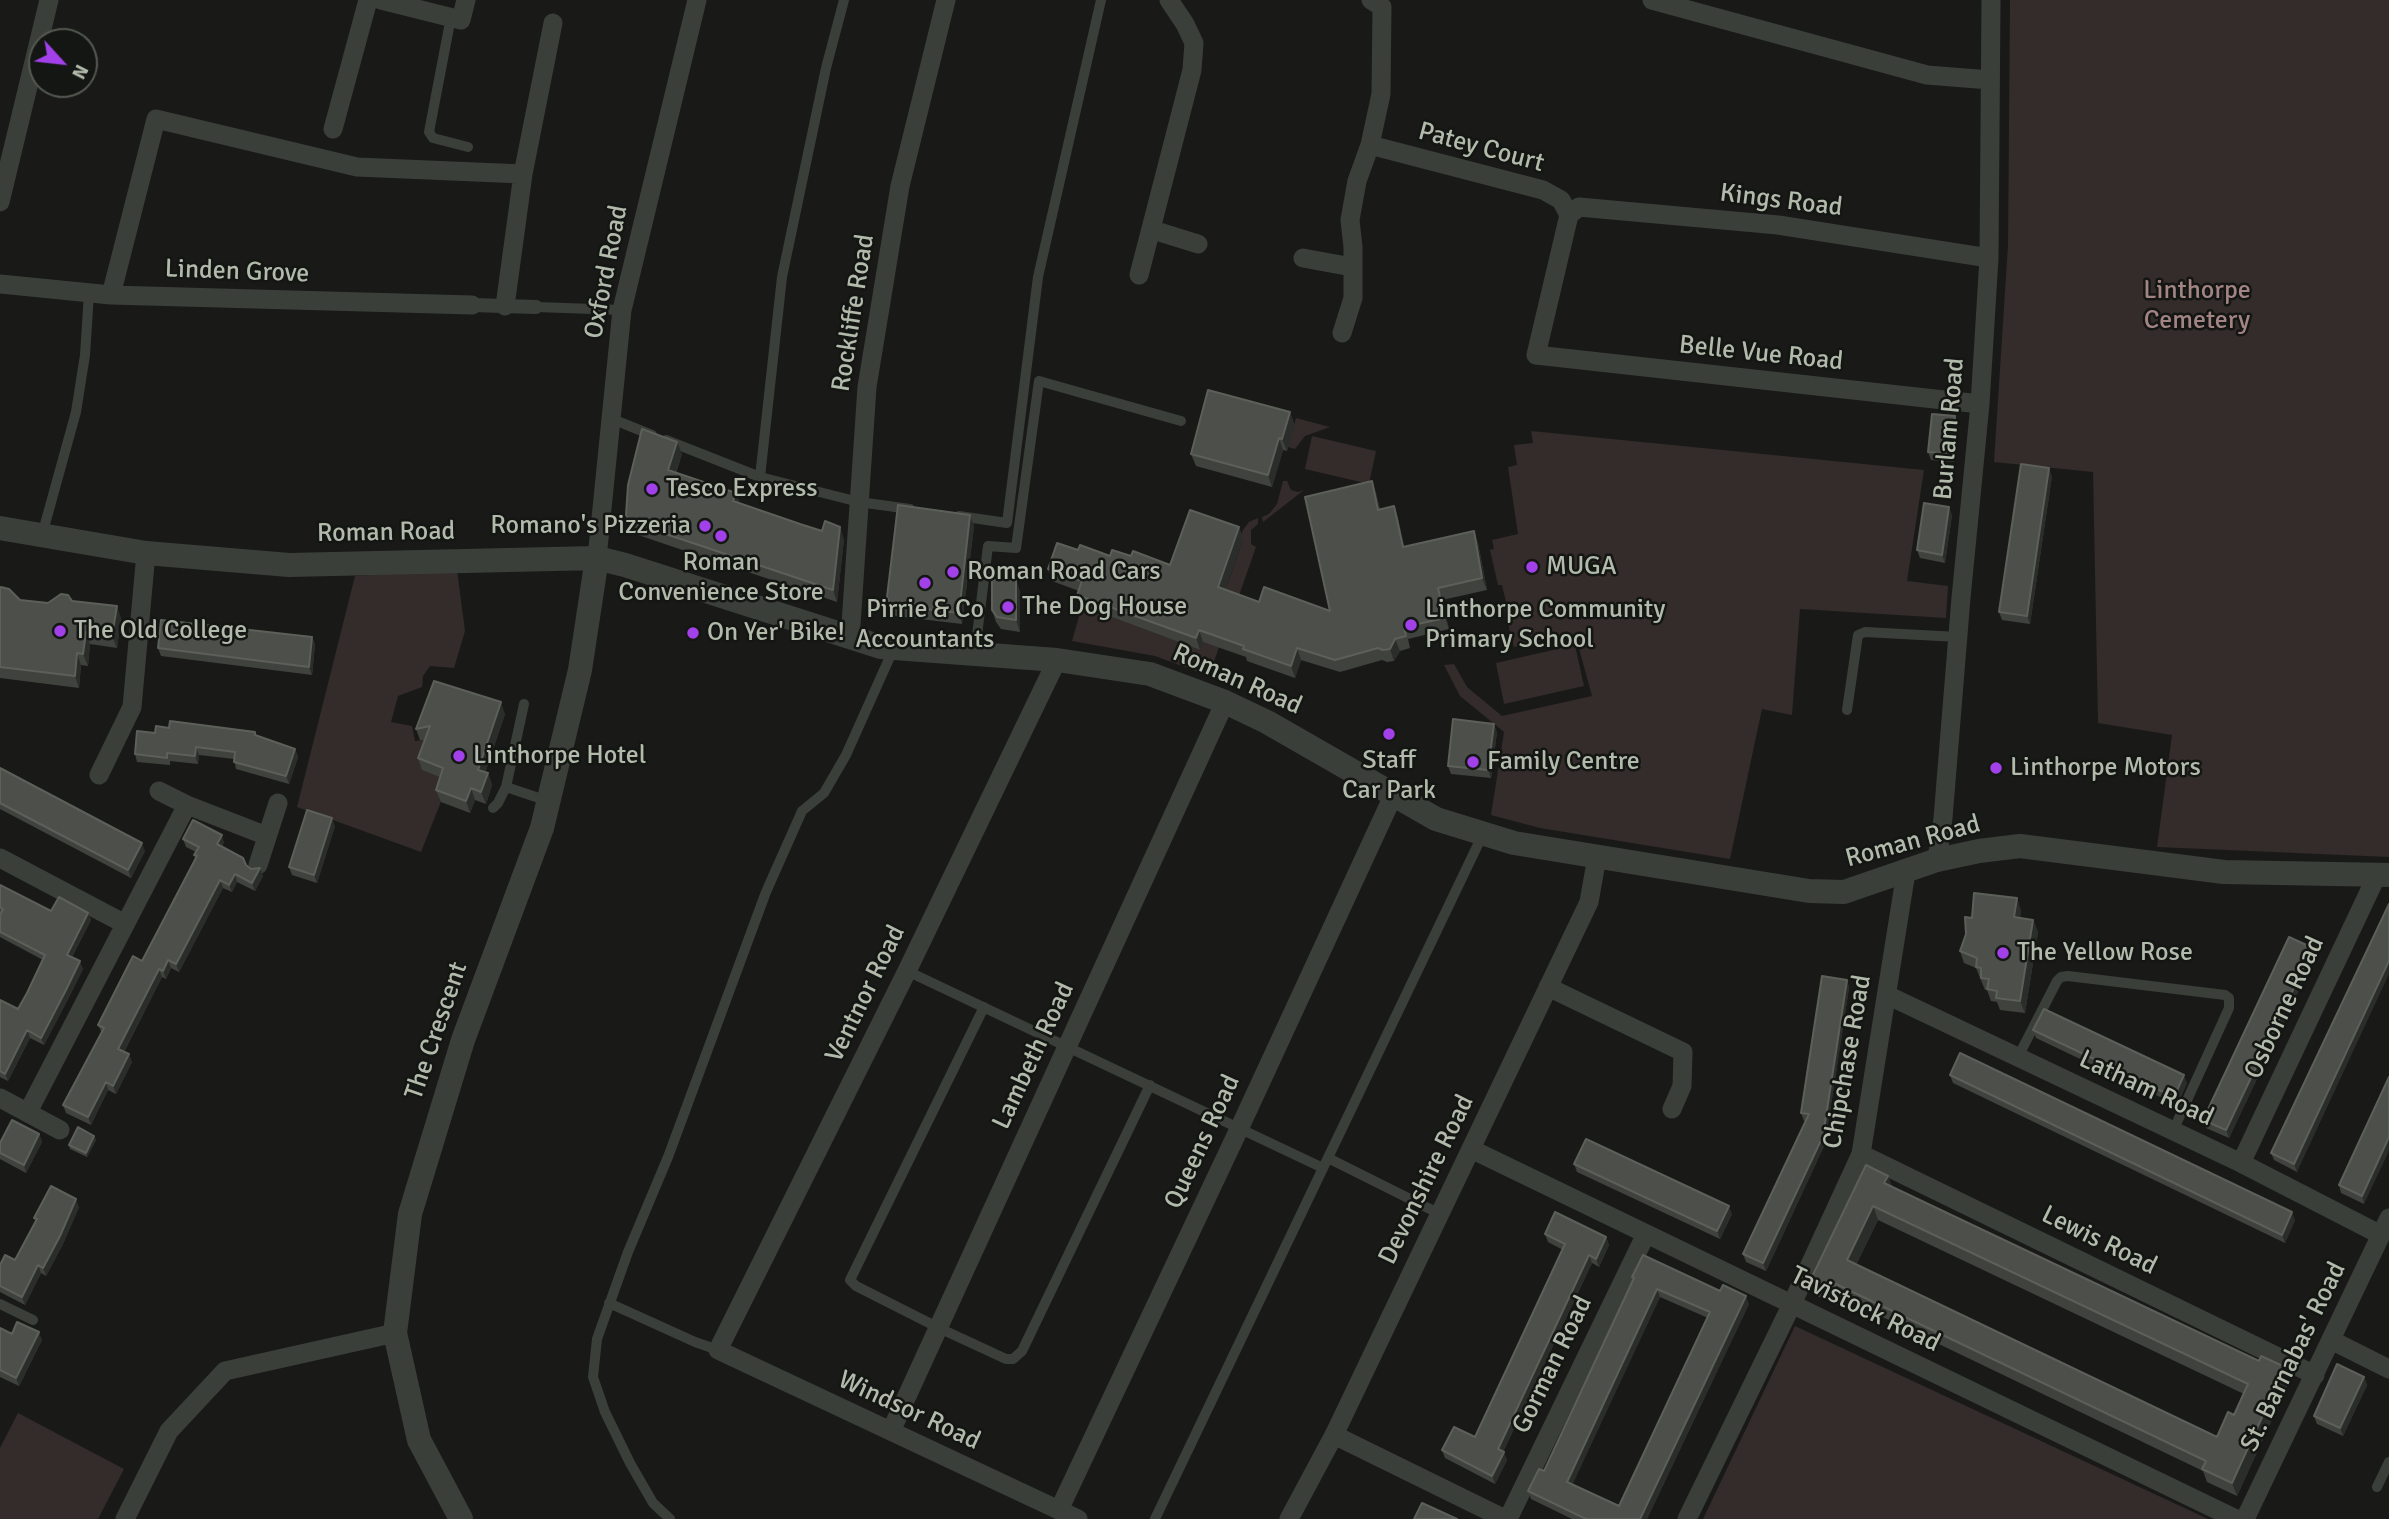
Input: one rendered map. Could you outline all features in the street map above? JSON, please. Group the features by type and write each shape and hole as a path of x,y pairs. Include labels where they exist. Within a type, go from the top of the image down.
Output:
{"street":[{"path":"0,202 49,0"},
{"path":"333,129 368,0"},
{"path":"381,0 461,20 466,0"},
{"name":"Oxford Road","path":"597,558 622,310 697,0"},
{"name":"Rockliffe Road","path":"850,639 867,387 901,186 946,0"},
{"path":"1139,275 1153,230 1192,70 1194,43 1169,0"},
{"path":"1652,0 1927,75 1990,80"},
{"name":"Burlam Road","path":"1937,860 1980,404 1989,258 1991,0"},
{"path":"1342,333 1353,299 1350,220 1357,181 1370,145 1381,94 1383,2"},
{"path":"505,306 523,174 553,23"},
{"path":"111,295 156,119 357,167 523,174"},
{"name":"Patey Court","path":"1370,145 1543,190 1562,200 1569,215"},
{"name":"Kings Road","path":"1569,215 1579,206 1777,225 1989,258"},
{"name":"Belle Vue Road","path":"1569,215 1536,355 1980,404"},
{"path":"1153,230 1198,244"},
{"path":"1303,258 1352,267"},
{"name":"Linden Grove","path":"0,285 111,295 472,305"},
{"path":"472,305 536,307"},
{"name":"Roman Road","path":"0,528 146,554 289,565 597,558 850,639 894,648 1057,660 1150,674 1225,702 1267,722 1436,819 1514,843 1809,891 1844,892 1937,860 2020,846 2224,872 2383,875"},
{"path":"99,775 132,707 146,554"},
{"name":"The Crescent","path":"461,1519 419,1440 395,1333 410,1214 463,1040 542,828 580,670 597,558"},
{"name":"Ventnor Road","path":"718,1350 907,971 1057,660"},
{"name":"Lambeth Road","path":"891,1431 1225,702"},
{"path":"159,790 187,805 267,836"},
{"name":"Queens Road","path":"1059,1510 1393,796"},
{"path":"258,865 278,803"},
{"path":"28,1112 187,805"},
{"name":"Devonshire Road","path":"1289,1519 1334,1435 1589,902 1597,857"},
{"path":"0,858 125,923"},
{"name":"Chipchase Road","path":"1687,1519 1792,1304 1861,1154 1906,872"},
{"name":"Osborne Road","path":"2241,1163 2383,875"},
{"path":"1548,987 1684,1052 1682,1086 1672,1109"},
{"name":"Latham Road","path":"1887,995 2241,1163 2385,1226"},
{"path":"0,1098 60,1130"},
{"name":"Tavistock Road","path":"1471,1149 2236,1519"},
{"name":"Lewis Road","path":"1861,1154 2315,1375"},
{"name":"St. Barnabas' Road","path":"2245,1519 2385,1226"},
{"name":"Gorman Road","path":"1506,1519 1646,1234"},
{"path":"125,1519 169,1431 225,1371 395,1333"},
{"path":"2330,1340 2389,1368"},
{"name":"Windsor Road","path":"718,1350 1078,1519"},
{"path":"1334,1435 1506,1519"}],"lane":[{"path":"760,477 782,277 826,68 844,0"},
{"path":"953,515 1007,523 1038,277 1101,0"},
{"path":"451,17 429,132 433,138 468,147"},
{"path":"42,536 76,412 85,355 89,293"},
{"path":"536,307 622,310"},
{"path":"975,652 988,546 1016,548 1040,381 1181,421"},
{"path":"612,419 760,477 859,502 926,512"},
{"path":"1847,710 1858,635 1865,632 1958,637"},
{"path":"670,1519 653,1503 605,1412 593,1377 597,1339 766,892 803,811 824,793 846,755 894,648"},
{"path":"493,808 506,787 524,704"},
{"path":"506,787 548,801"},
{"path":"1155,1519 1483,833"},
{"path":"907,971 1323,1168"},
{"path":"2018,1057 2061,977 2225,995 2229,998 2229,1009 2173,1131"},
{"path":"984,1007 850,1280 856,1286 939,1328 1006,1359 1013,1359 1022,1351 1150,1086"},
{"path":"1328,1158 1440,1214"},
{"path":"609,1303 718,1350"},
{"path":"0,1304 33,1320"},
{"path":"2377,1487 2389,1462"}],"green space":[{"name":"Linthorpe Cemetery","path":"2010,0 2389,0 2389,857 2157,847 2172,735 2098,723 2093,472 1994,462 2008,245"},
{"path":"1296,418 1330,427 1305,436 1295,449 1288,447"},
{"path":"1531,431 1924,470 1907,581 1948,586 1946,618 1800,609 1792,715 1762,709 1730,859 1540,828 1491,815 1504,732 1460,696 1444,665 1454,664 1467,687 1502,716 1592,696 1575,634 1514,647 1503,604 1506,602 1502,585 1498,585 1490,550 1494,549 1492,540 1518,534 1508,467 1517,465 1514,445 1533,443"},
{"path":"1312,436 1376,451 1369,484 1305,469"},
{"path":"1283,481 1287,481 1291,490 1304,490 1263,522 1262,517 1269,514 1277,504"},
{"path":"1258,518 1258,524 1251,530 1251,544 1256,547 1236,604 1219,598 1228,583 1243,540 1240,538 1243,530 1249,522"},
{"path":"457,570 465,631 454,668 430,666 423,676 422,687 398,696 391,722 412,726 415,741 435,738 447,780 446,789 421,852 297,807 355,576"},
{"path":"1082,606 1200,650 1203,642 1219,647 1209,676 1155,656 1072,641"},
{"path":"1575,645 1584,686 1504,704 1496,663"},
{"path":"1795,1326 2208,1519 1703,1519"},
{"path":"18,1413 124,1469 98,1519 0,1519 0,1448"}],"building":[{"path":"1208,390 1290,412 1268,475 1191,454"},
{"path":"1932,414 1955,416 1951,454 1928,452"},
{"path":"642,429 677,442 668,470 736,493 733,501 800,524 822,531 825,521 840,527 833,590 630,522 626,515 628,485"},
{"path":"2021,464 2049,468 2027,616 1999,612"},
{"path":"1372,481 1378,510 1394,506 1403,547 1474,531 1482,578 1438,588 1445,618 1404,627 1406,636 1395,639 1390,649 1378,648 1335,660 1297,648 1291,666 1199,630 1196,638 1077,595 1082,581 1048,569 1057,543 1078,550 1080,545 1110,556 1112,550 1131,556 1133,551 1170,565 1190,510 1239,527 1218,587 1259,602 1264,587 1330,611 1305,497"},
{"path":"1924,503 1949,507 1942,555 1917,550"},
{"path":"898,505 970,515 959,613 891,605 887,597"},
{"name":"The Dog House","path":"992,580 1016,580 1016,620 997,617 992,610"},
{"name":"The Old College","path":"1,587 9,589 20,600 48,603 61,594 68,595 72,601 117,606 112,636 86,632 83,654 77,653 75,676 0,667"},
{"path":"161,620 312,637 309,667 158,648"},
{"name":"Linthorpe Hotel","path":"434,681 501,702 478,770 488,773 481,792 471,788 466,801 436,790 443,768 418,758 430,726 416,729"},
{"name":"Family Centre","path":"1453,719 1494,724 1488,770 1448,766"},
{"path":"170,721 255,732 255,735 295,749 286,776 234,762 235,752 196,747 195,756 167,753 167,758 135,754 137,731 155,733 156,726 169,728"},
{"path":"0,768 142,843 128,870 0,803"},
{"path":"307,810 332,818 314,875 289,867"},
{"path":"193,820 222,835 217,844 243,858 251,869 260,868 252,883 235,874 229,885 220,880 176,964 168,960 163,971 159,969 118,1049 129,1054 113,1086 106,1082 88,1117 63,1105 104,1028 98,1025 133,956 142,961 197,856 194,855 199,847 183,839"},
{"path":"0,885 51,911 59,897 88,913 67,955 80,961 66,990 41,1038 27,1030 5,1074 0,1071 0,1000 18,1009 45,955 0,932 0,915 3,909 0,907"},
{"path":"1974,893 2017,898 2014,917 2033,920 2020,1001 1996,998 1997,991 1987,989 1989,979 1981,978 1981,968 1976,967 1977,958 1960,951 1966,934 1965,917 1972,918"},
{"path":"2389,904 2389,961 2294,1164 2271,1153"},
{"path":"2289,937 2313,948 2226,1130 2203,1120"},
{"path":"1822,976 1847,980 1823,1136 1763,1263 1743,1254 1809,1114 1801,1113"},
{"path":"2044,1009 2184,1075 2174,1097 2033,1030"},
{"path":"1960,1053 2292,1212 2282,1235 1950,1075"},
{"path":"2389,1077 2389,1137 2362,1196 2339,1185"},
{"path":"12,1120 39,1134 24,1165 0,1153 0,1143"},
{"path":"78,1127 94,1136 86,1153 69,1145"},
{"path":"1586,1139 1729,1206 1717,1231 1574,1164"},
{"path":"1866,1165 1888,1176 1884,1183 2259,1361 2261,1356 2285,1367 2232,1483 2202,1469 2206,1461 1836,1284 1832,1291 1810,1281","holes":["1873,1206 2248,1384 2234,1415 2228,1412 2217,1437 1847,1260"]},
{"path":"51,1186 76,1199 43,1268 38,1265 22,1297 0,1286 0,1265 5,1255 15,1260"},
{"path":"1555,1212 1606,1237 1596,1259 1589,1255 1498,1449 1504,1452 1492,1476 1442,1450 1454,1427 1475,1437 1565,1244 1545,1234"},
{"path":"1643,1255 1720,1291 1723,1285 1746,1296 1640,1519 1586,1519 1528,1491 1539,1469 1544,1471 1634,1278 1632,1277","holes":["1657,1289 1710,1312 1619,1506 1567,1482"]},
{"path":"17,1322 39,1332 16,1378 0,1370 0,1328 12,1334"},
{"path":"2337,1364 2364,1377 2340,1428 2314,1416"},
{"path":"1422,1503 1457,1519 1414,1519"}],"place":[{"name":"Tesco Express","path":"652,489"},
{"name":"Romano's Pizzeria","path":"705,526"},
{"name":"Roman Convenience Store","path":"721,536"},
{"name":"MUGA","path":"1532,567"},
{"name":"Roman Road Cars","path":"953,572"},
{"name":"Pirrie & Co Accountants","path":"925,583"},
{"name":"The Dog House","path":"1008,607"},
{"name":"Linthorpe Community Primary School","path":"1411,625"},
{"name":"The Old College","path":"60,631"},
{"name":"On Yer' Bike!","path":"693,633"},
{"name":"Staff Car Park","path":"1389,734"},
{"name":"Linthorpe Hotel","path":"459,756"},
{"name":"Family Centre","path":"1473,762"},
{"name":"Linthorpe Motors","path":"1996,768"},
{"name":"The Yellow Rose","path":"2003,953"}]}
